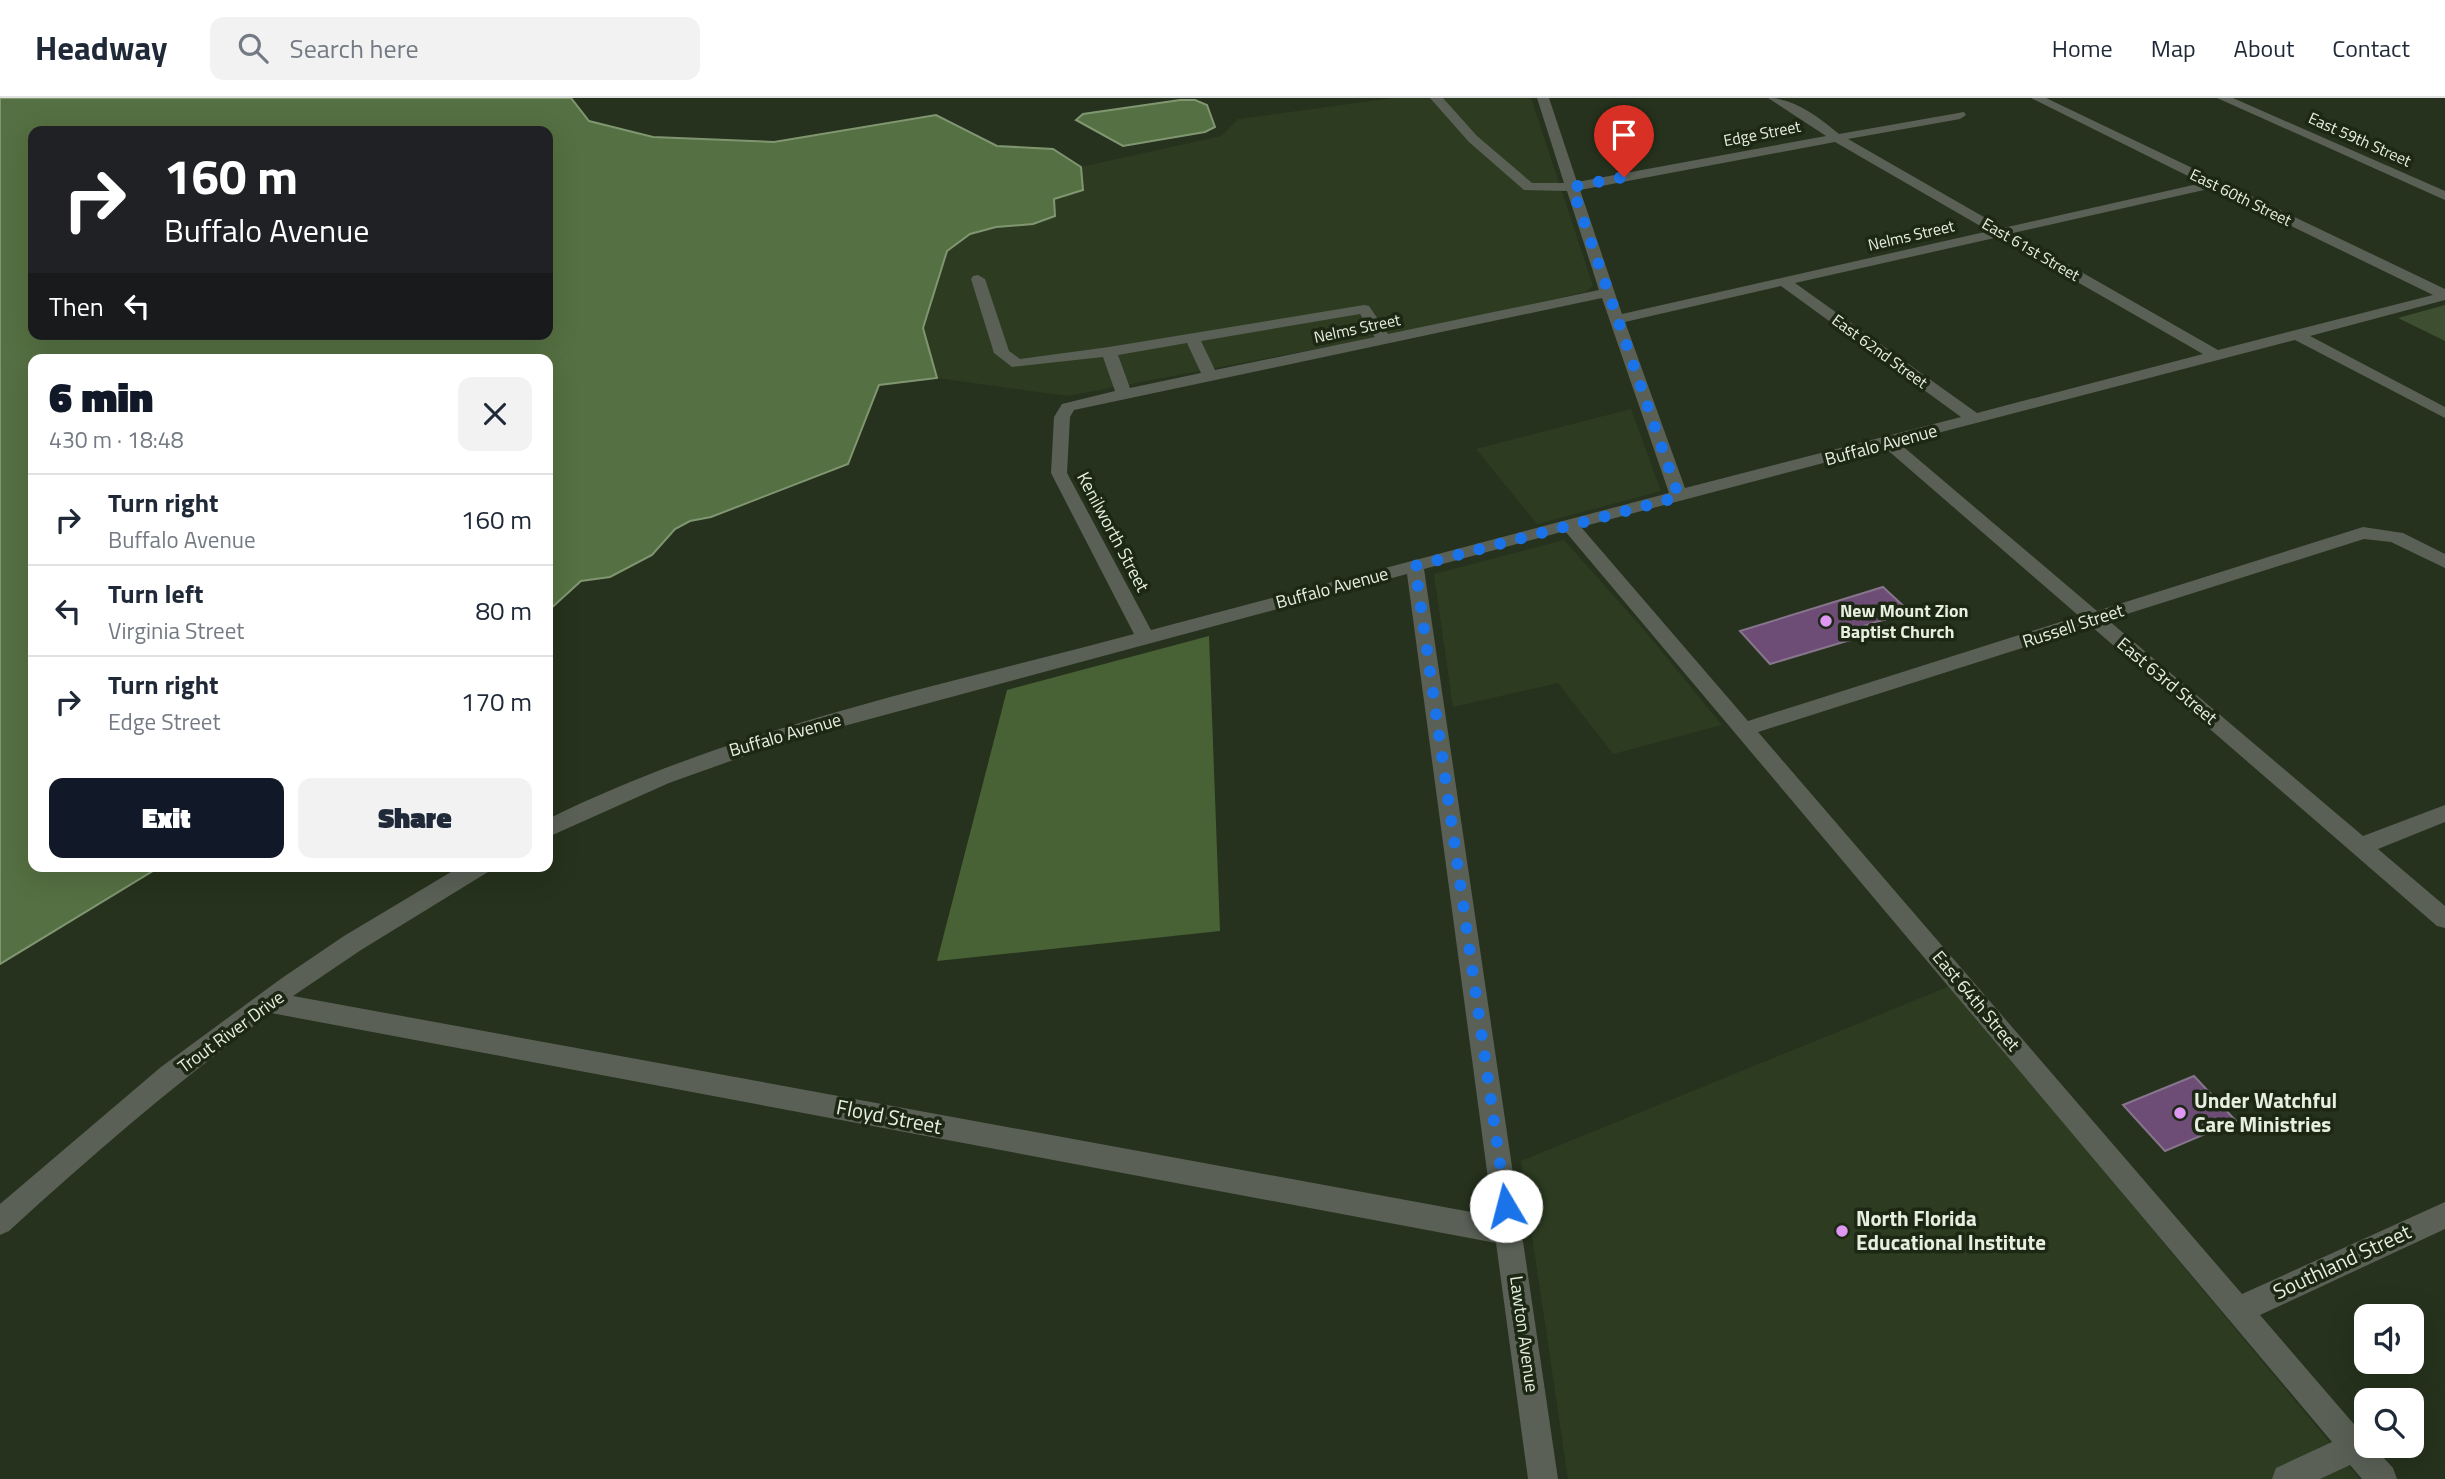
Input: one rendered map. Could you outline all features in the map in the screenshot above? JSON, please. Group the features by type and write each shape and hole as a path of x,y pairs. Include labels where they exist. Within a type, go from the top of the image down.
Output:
{"street":[{"name":"Edge Street","path":"1436,98 1473,139 1529,187 1572,187 1960,115"},
{"path":"1543,98 1607,293 1679,497"},
{"name":"East 61st Street","path":"1774,98 1820,124 1835,137 2217,356"},
{"name":"East 60th Street","path":"2037,98 2445,296"},
{"name":"East 59th Street","path":"2223,98 2445,196"},
{"name":"Nelms Street","path":"1617,319 2213,184"},
{"path":"978,279 1002,353 1017,364 1109,352 1364,309 1385,340"},
{"name":"East 62nd Street","path":"1785,282 1976,420"},
{"name":"Nelms Street","path":"1203,378 1607,293"},
{"name":"Buffalo Avenue","path":"553,827 657,777 703,759 779,736 1569,524 1889,443 2445,296"},
{"path":"2297,335 2445,413"},
{"path":"1192,338 1203,378"},
{"path":"1109,352 1124,394"},
{"name":"Kenilworth Street","path":"1145,637 1059,473 1062,417 1069,407 1203,378"},
{"name":"East 63rd Street","path":"1889,443 2445,919"},
{"name":"East 64th Street","path":"1569,524 2354,1445"},
{"name":"Russell Street","path":"1745,729 2363,533 2402,537 2445,562"},
{"name":"Lawton Avenue","path":"1415,566 1543,1479"},
{"path":"2361,846 2445,813"},
{"name":"Trout River Drive","path":"0,1222 130,1107 269,1002 376,930 470,872"},
{"name":"Floyd Street","path":"269,1002 1510,1233"},
{"name":"Southland Street","path":"2239,1310 2445,1215"},
{"path":"2287,1479 2354,1448"},
{"name":"East 64th Street","path":"2365,1458 2382,1479"}],"shaded area":[{"path":"0,98 571,98 589,121 653,137 774,142 936,115 997,146 1053,149 1081,167 1083,190 1054,199 1055,216 1033,224 996,227 970,234 947,251 923,328 937,378 879,385 848,464 711,517 690,521 675,529 652,555 610,577 581,581 553,606 553,354 28,354 28,872 151,872 0,964"},
{"path":"1393,98 1531,98 1593,286 1585,292 1421,329 1067,396 937,378 923,328 947,251 969,234 996,227 1033,224 1053,199 1083,190 1081,167 1221,136 1238,119"},
{"path":"1195,100 1207,105 1215,127 1205,132 1123,146 1076,120 1083,114"},
{"path":"2445,305 2445,341 2398,318"},
{"path":"1631,409 1661,491 1537,524 1476,449"},
{"path":"1564,540 1644,630 1722,725 1613,754 1558,683 1453,707 1434,574"},
{"path":"1209,636 1220,931 937,961 1007,690"},
{"name":"North Florida Educational Institute","path":"1950,986 2360,1479 1568,1479 1521,1161"}],"building":[{"name":"New Mount Zion Baptist Church","path":"1883,587 1910,612 1850,630 1857,638 1770,664 1740,631"},
{"name":"Under Watchful Care Ministries","path":"2194,1076 2236,1121 2165,1151 2123,1105"}],"place":[{"name":"New Mount Zion Baptist Church","path":"1826,621"},
{"name":"Under Watchful Care Ministries","path":"2180,1113"},
{"name":"North Florida Educational Institute","path":"1842,1231"}],"route":[{"path":"1506,1206 1415,566 1679,497 1572,187 1624,177"}]}
